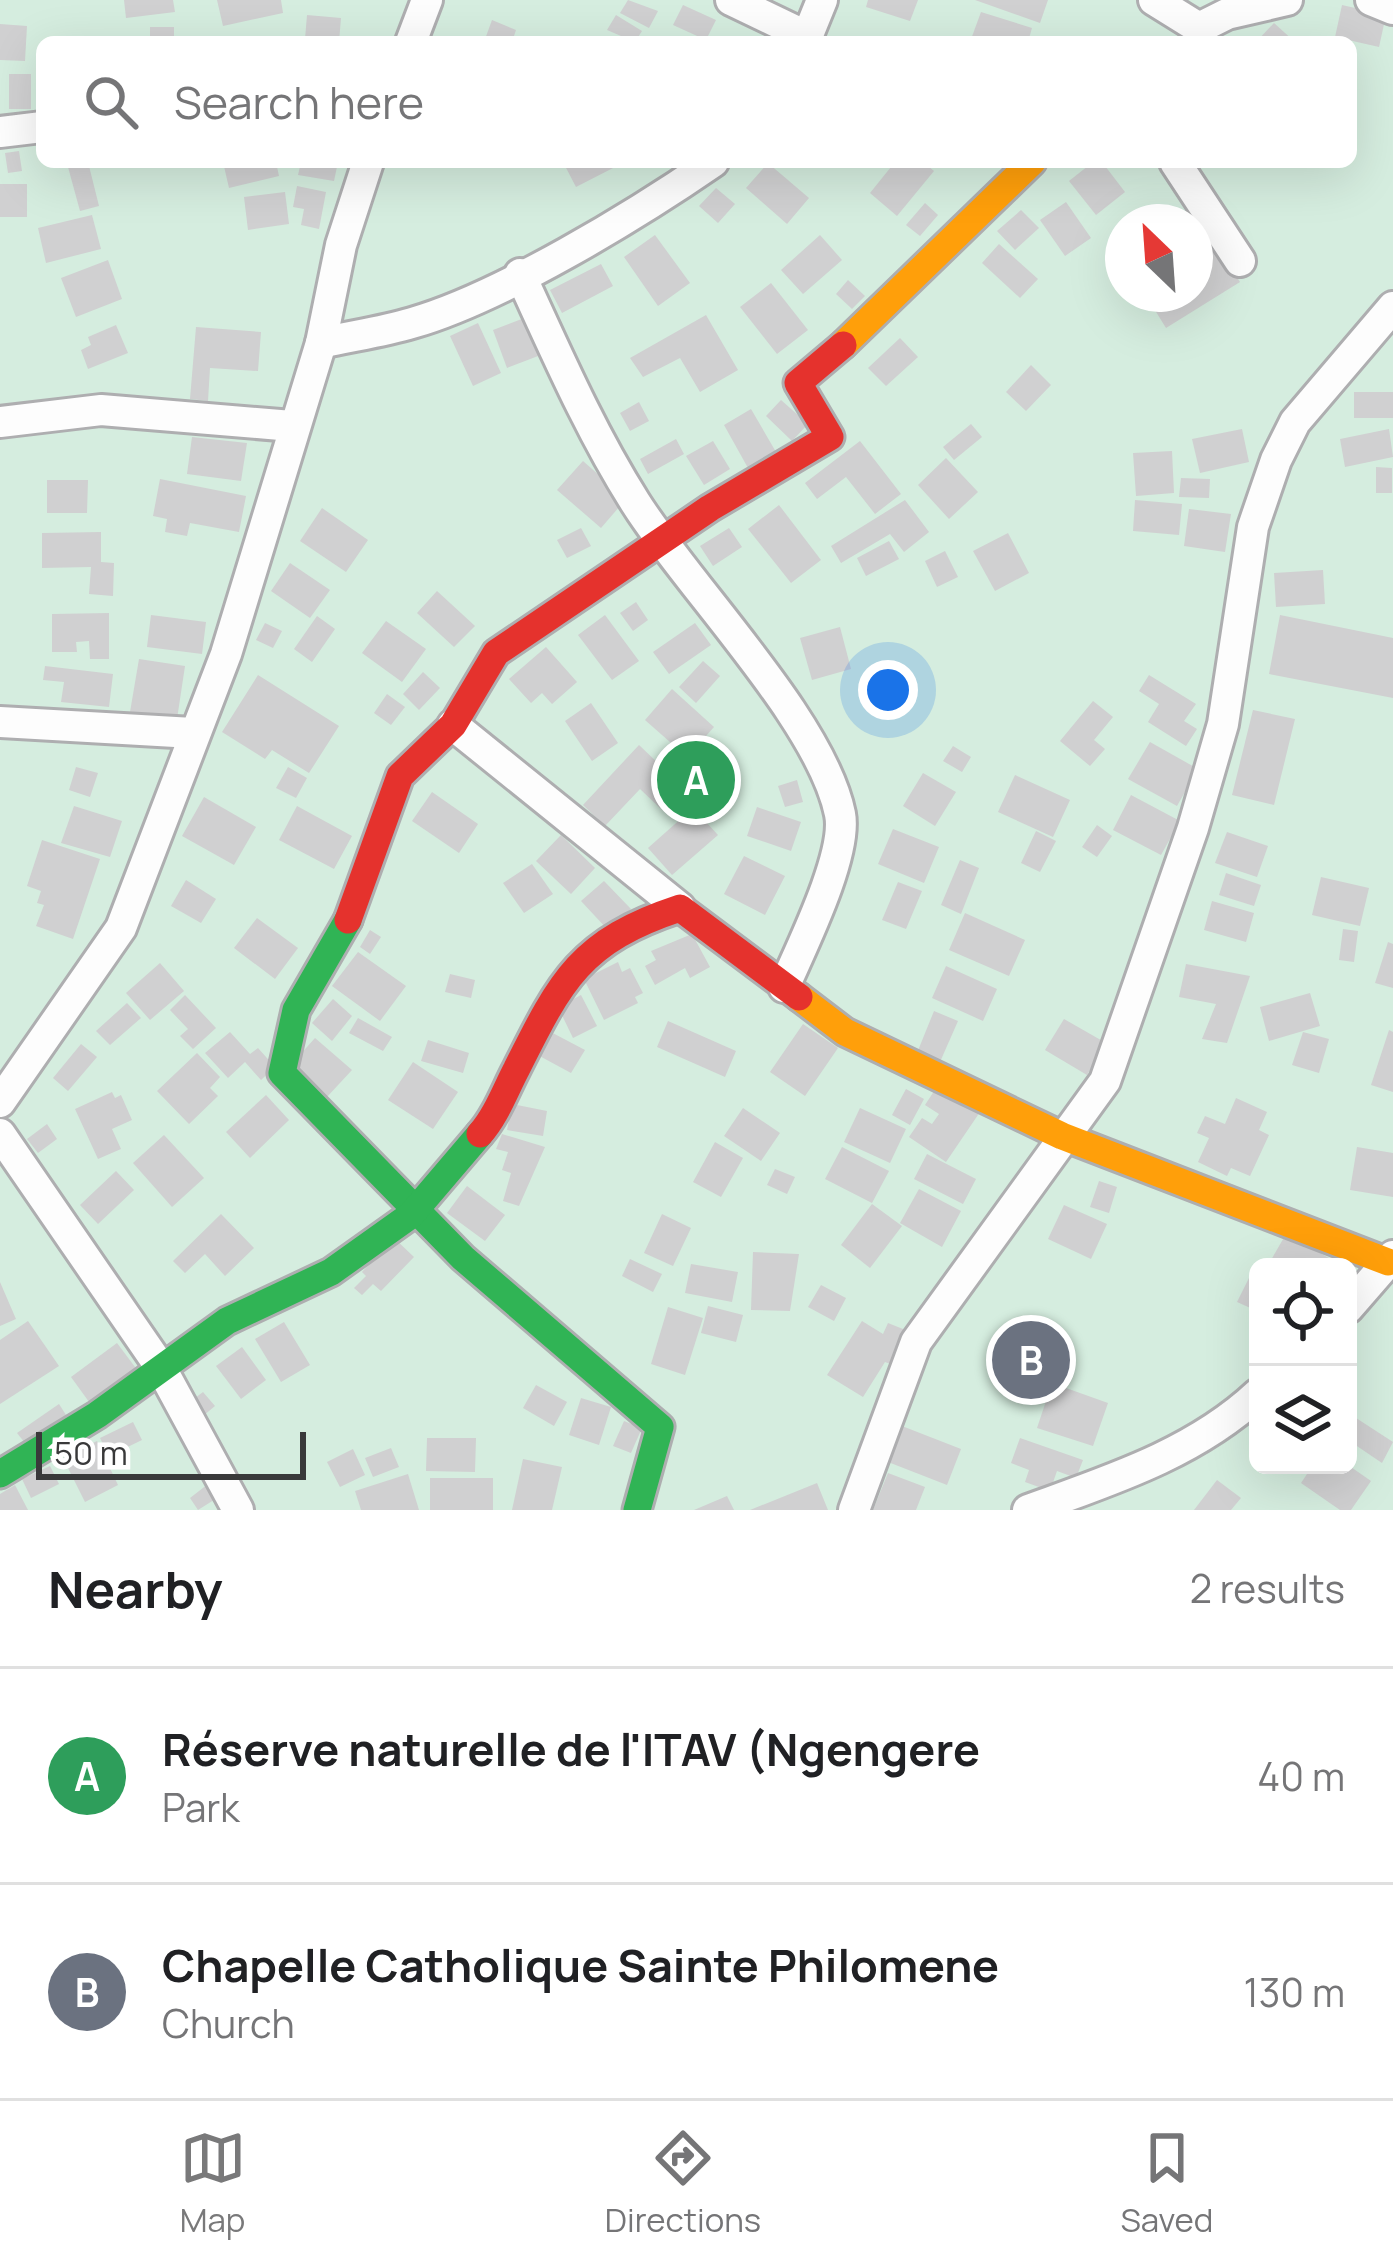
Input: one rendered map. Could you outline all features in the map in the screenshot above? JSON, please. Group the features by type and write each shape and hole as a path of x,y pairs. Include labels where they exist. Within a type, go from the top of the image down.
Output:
{"street":[{"path":"413,36 428,0"},
{"path":"731,0 801,36"},
{"path":"808,36 822,0"},
{"path":"1154,0 1189,35 1227,14 1287,0"},
{"path":"1371,0 1393,9"},
{"path":"0,132 36,128"},
{"path":"0,1102 121,928 226,654 321,343 341,245 366,168"},
{"path":"321,343 415,322 520,274 657,201 704,168"},
{"path":"638,1510 659,1427 596,1378 411,1215 281,1073 296,1010 359,902 374,842 400,776 452,724 496,653 662,539 830,437 798,383 863,328 1026,168"},
{"path":"1179,168 1240,261"},
{"path":"520,274 579,410 662,539 802,730 832,785 842,819 833,860 784,987"},
{"path":"854,1510 916,1342 1105,1081 1193,828 1223,724 1253,527 1276,460 1295,422 1393,308"},
{"path":"0,422 101,410 292,426"},
{"path":"0,722 193,733"},
{"path":"452,724 680,908 844,1031 1062,1136 1391,1259 1357,1298"},
{"path":"0,1474 97,1415 227,1322 331,1272 411,1215 488,1125 554,996 580,962 626,926 680,908"},
{"path":"0,1134 161,1367 238,1510"},
{"path":"1028,1510 1144,1468 1249,1402"}],"green space":[{"path":"0,0 1393,0 1393,1510 0,1510"}],"building":[{"path":"124,0 173,0 175,12 126,18"},
{"path":"217,0 281,0 283,13 223,26"},
{"path":"628,0 658,11 649,28 620,13"},
{"path":"868,0 918,0 910,21 866,7"},
{"path":"975,0 1048,0 1040,23"},
{"path":"683,5 716,20 708,36 673,25"},
{"path":"1342,5 1386,15 1379,47 1357,42 1357,36 1335,36"},
{"path":"981,12 1032,28 1030,36 972,36"},
{"path":"307,15 341,18 340,36 305,36"},
{"path":"616,15 642,31 639,36 621,36 607,30"},
{"path":"492,20 516,30 514,36 486,36"},
{"path":"1274,23 1288,36 1262,36"},
{"path":"0,24 27,26 25,61 0,60"},
{"path":"150,27 174,27 174,36 150,36"},
{"path":"9,74 31,74 31,109 9,109"},
{"path":"19,151 22,171 8,173 5,153"},
{"path":"68,168 90,168 99,206 80,211"},
{"path":"224,168 277,168 279,176 229,188"},
{"path":"300,168 337,168 334,181 298,175"},
{"path":"566,168 613,168 576,187"},
{"path":"764,168 774,168 809,198 787,224 746,188"},
{"path":"890,168 934,171 897,216 870,193"},
{"path":"1085,168 1107,168 1125,192 1096,215 1069,181"},
{"path":"0,184 27,184 27,217 0,217"},
{"path":"297,186 326,192 319,229 301,225 304,209 293,207"},
{"path":"716,188 735,204 718,223 699,206"},
{"path":"285,192 289,224 248,230 244,197"},
{"path":"1066,202 1091,238 1065,256 1040,220"},
{"path":"925,203 938,215 920,236 906,225"},
{"path":"1021,210 1039,228 1015,250 997,231"},
{"path":"92,215 101,249 46,263 38,228"},
{"path":"655,235 690,283 658,306 624,257"},
{"path":"820,235 842,260 803,294 781,270"},
{"path":"1213,240 1240,282 1213,299"},
{"path":"999,244 1038,279 1020,298 982,263"},
{"path":"108,260 122,299 76,317 61,278"},
{"path":"601,264 613,286 562,313 550,290"},
{"path":"848,280 865,296 852,309 836,294"},
{"path":"771,283 808,330 777,354 740,307"},
{"path":"1156,312 1192,312 1166,328"},
{"path":"532,315 546,353 507,368 493,330"},
{"path":"706,315 738,370 700,392 680,358 643,377 630,358"},
{"path":"478,323 501,373 473,386 450,336"},
{"path":"116,325 128,353 88,369 81,350 91,345 88,337"},
{"path":"196,327 261,332 258,371 210,368 208,401 190,399"},
{"path":"900,338 918,357 886,386 868,368"},
{"path":"1031,365 1051,385 1026,411 1006,392"},
{"path":"1354,392 1393,392 1393,418 1354,418"},
{"path":"781,400 808,424 792,441 766,416"},
{"path":"639,402 649,421 630,431 620,413"},
{"path":"751,409 776,452 748,468 724,425"},
{"path":"971,424 982,437 954,460 943,447"},
{"path":"1242,429 1249,462 1200,473 1192,439"},
{"path":"1389,429 1393,457 1345,467 1340,439"},
{"path":"192,437 247,443 241,481 187,474"},
{"path":"676,439 684,454 648,474 640,459"},
{"path":"713,441 730,469 704,485 686,456"},
{"path":"860,441 901,494 875,514 846,477 817,499 805,483"},
{"path":"1172,451 1174,493 1136,496 1133,453"},
{"path":"946,458 978,492 949,519 918,485"},
{"path":"583,461 626,499 601,528 557,490"},
{"path":"1376,467 1392,468 1392,493 1376,493"},
{"path":"1181,478 1210,479 1209,498 1179,497"},
{"path":"160,479 246,496 239,532 190,523 187,536 165,532 167,519 153,516"},
{"path":"47,480 88,480 87,513 47,513"},
{"path":"905,500 929,532 904,552 890,534 841,563 831,546"},
{"path":"1135,500 1182,504 1179,535 1133,531"},
{"path":"779,505 821,560 791,583 748,529"},
{"path":"322,508 368,540 346,572 300,541"},
{"path":"1189,509 1231,514 1225,552 1184,546"},
{"path":"581,528 591,546 567,558 557,540"},
{"path":"729,528 742,547 713,566 700,546"},
{"path":"101,532 101,562 114,563 113,596 89,594 91,567 42,568 42,533"},
{"path":"1008,533 1029,573 995,591 973,551"},
{"path":"889,541 899,559 866,576 857,558"},
{"path":"945,551 958,577 937,587 925,561"},
{"path":"290,563 330,590 310,618 271,591"},
{"path":"1323,570 1325,604 1276,607 1274,573"},
{"path":"437,591 475,626 454,647 417,613"},
{"path":"636,602 648,620 633,631 620,613"},
{"path":"109,613 109,659 90,659 89,641 76,642 77,652 52,652 52,614"},
{"path":"151,615 206,622 202,654 147,647"},
{"path":"605,615 639,661 612,680 578,635"},
{"path":"1280,615 1393,638 1393,698 1269,674"},
{"path":"317,616 335,629 312,662 294,649"},
{"path":"386,621 426,649 402,682 362,653"},
{"path":"265,623 282,631 273,648 256,640"},
{"path":"695,623 711,645 669,674 653,652"},
{"path":"840,627 851,669 812,680 800,638"},
{"path":"546,647 577,682 552,704 542,693 531,703 509,679"},
{"path":"139,659 185,666 177,719 130,712"},
{"path":"703,661 720,676 696,703 679,687"},
{"path":"45,666 113,674 109,707 61,702 64,682 43,680"},
{"path":"423,672 440,688 419,710 403,694"},
{"path":"258,675 339,726 309,773 272,750 265,759 222,732"},
{"path":"1149,675 1196,704 1184,721 1197,729 1186,746 1148,722 1159,704 1139,691"},
{"path":"672,689 714,727 687,757 645,720"},
{"path":"387,694 405,707 391,725 374,713"},
{"path":"1093,701 1113,717 1094,740 1105,749 1090,766 1060,741"},
{"path":"591,703 618,743 592,761 565,721"},
{"path":"1253,710 1295,719 1274,805 1232,795"},
{"path":"1150,742 1198,769 1177,806 1128,779"},
{"path":"639,745 681,785 660,808 640,789 605,826 583,805"},
{"path":"953,746 971,757 962,772 943,761"},
{"path":"76,767 98,773 90,797 69,790"},
{"path":"288,767 307,778 296,798 276,788"},
{"path":"923,773 956,792 935,826 903,806"},
{"path":"1015,775 1070,800 1053,837 998,812"},
{"path":"797,780 803,802 785,807 778,786"},
{"path":"432,792 478,824 459,853 412,821"},
{"path":"1131,795 1180,821 1161,855 1113,830"},
{"path":"204,797 256,827 234,865 182,836"},
{"path":"74,806 122,821 110,857 61,843"},
{"path":"297,806 352,836 334,869 279,840"},
{"path":"757,807 801,822 791,851 747,836"},
{"path":"693,808 718,835 672,875 648,848"},
{"path":"1097,825 1112,836 1097,857 1082,847"},
{"path":"893,829 939,847 924,883 878,864"},
{"path":"1036,831 1056,841 1040,872 1021,863"},
{"path":"1227,832 1268,846 1257,877 1215,863"},
{"path":"561,835 595,868 571,894 536,861"},
{"path":"42,840 100,859 73,939 36,926 44,905 37,903 41,891 27,886"},
{"path":"744,856 785,876 765,915 724,894"},
{"path":"960,860 979,868 961,914 941,905"},
{"path":"532,864 553,894 524,913 503,883"},
{"path":"1226,873 1261,885 1254,906 1219,895"},
{"path":"1321,877 1369,888 1360,926 1312,915"},
{"path":"186,880 216,899 201,923 171,906"},
{"path":"604,881 631,909 608,930 581,901"},
{"path":"898,882 922,891 906,929 882,920"},
{"path":"1212,901 1254,913 1246,942 1204,930"},
{"path":"965,913 1025,940 1009,976 949,950"},
{"path":"257,918 298,948 275,979 234,948"},
{"path":"1343,929 1358,931 1354,962 1339,960"},
{"path":"370,930 381,937 370,954 360,947"},
{"path":"692,934 710,967 690,978 685,968 655,985 645,966 656,960 651,951"},
{"path":"1388,942 1393,944 1393,988 1375,983"},
{"path":"358,952 406,986 380,1021 332,986"},
{"path":"618,962 622,972 630,968 643,993 635,997 638,1003 604,1020 584,979"},
{"path":"160,963 184,991 150,1020 126,993"},
{"path":"1186,964 1250,976 1227,1043 1202,1039 1216,1004 1179,997"},
{"path":"946,966 997,989 983,1021 932,998"},
{"path":"450,974 475,980 471,998 445,992"},
{"path":"1310,993 1320,1026 1269,1041 1260,1007"},
{"path":"185,995 216,1028 193,1049 180,1036 188,1029 170,1010"},
{"path":"581,995 597,1026 573,1038 558,1007"},
{"path":"333,999 352,1016 332,1041 312,1023"},
{"path":"127,1003 141,1018 110,1045 96,1031"},
{"path":"934,1011 958,1021 940,1062 917,1053"},
{"path":"358,1018 392,1037 383,1051 349,1033"},
{"path":"1064,1019 1106,1043 1087,1075 1045,1050"},
{"path":"668,1021 736,1051 725,1077 657,1047"},
{"path":"803,1024 838,1048 805,1096 770,1072"},
{"path":"547,1030 585,1050 571,1073 534,1053"},
{"path":"1389,1030 1393,1032 1393,1092 1371,1085"},
{"path":"230,1032 250,1054 258,1048 275,1067 261,1080 245,1062 228,1078 205,1053"},
{"path":"1303,1032 1329,1039 1319,1073 1292,1065"},
{"path":"315,1038 352,1070 326,1098 290,1066"},
{"path":"428,1040 469,1053 463,1073 421,1061"},
{"path":"81,1044 97,1057 68,1091 53,1078"},
{"path":"197,1053 220,1077 210,1088 218,1096 189,1124 157,1091"},
{"path":"413,1062 458,1092 433,1129 388,1100"},
{"path":"940,1082 982,1109 946,1162 909,1137 922,1118 932,1124 939,1114 925,1105"},
{"path":"906,1089 924,1099 910,1125 892,1115"},
{"path":"112,1092 115,1098 121,1095 132,1120 112,1129 121,1149 98,1159 75,1109"},
{"path":"266,1095 289,1120 250,1158 226,1132"},
{"path":"1236,1098 1267,1112 1259,1130 1269,1135 1250,1176 1231,1168 1227,1176 1198,1162 1209,1138 1197,1133 1205,1116 1225,1124"},
{"path":"512,1104 547,1111 543,1136 507,1130"},
{"path":"743,1108 780,1133 761,1161 724,1136"},
{"path":"860,1108 906,1129 890,1163 844,1142"},
{"path":"47,1124 57,1139 38,1153 27,1139"},
{"path":"502,1134 545,1147 519,1206 503,1201 511,1173 502,1170 508,1152 496,1149"},
{"path":"164,1135 204,1178 172,1207 133,1163"},
{"path":"715,1142 743,1158 721,1197 693,1182"},
{"path":"842,1147 889,1171 872,1203 825,1179"},
{"path":"1357,1147 1393,1153 1393,1197 1350,1190"},
{"path":"927,1154 976,1179 963,1204 914,1179"},
{"path":"775,1169 795,1177 787,1194 767,1185"},
{"path":"116,1171 134,1190 98,1224 80,1205"},
{"path":"1099,1181 1117,1187 1109,1213 1090,1207"},
{"path":"467,1186 505,1215 485,1241 447,1213"},
{"path":"919,1189 961,1211 942,1247 900,1223"},
{"path":"872,1204 902,1226 870,1268 841,1245"},
{"path":"1064,1205 1107,1224 1091,1259 1048,1239"},
{"path":"221,1214 254,1248 225,1276 205,1254 185,1273 173,1261"},
{"path":"662,1214 691,1228 673,1266 644,1253"},
{"path":"1286,1234 1329,1258 1272,1258"},
{"path":"394,1238 414,1257 381,1291 373,1284 362,1295 354,1288 366,1276 362,1272"},
{"path":"753,1252 799,1254 790,1311 751,1310"},
{"path":"630,1259 662,1274 653,1292 622,1276"},
{"path":"691,1264 738,1272 732,1302 685,1293"},
{"path":"1249,1278 1249,1307 1237,1302"},
{"path":"0,1282 16,1319 0,1326"},
{"path":"821,1285 846,1298 834,1321 808,1307"},
{"path":"708,1306 743,1315 736,1342 701,1333"},
{"path":"668,1307 703,1318 685,1375 651,1364"},
{"path":"28,1321 59,1366 0,1404 0,1340"},
{"path":"862,1321 883,1334 888,1323 908,1331 893,1365 885,1362 863,1397 827,1375"},
{"path":"284,1322 310,1365 281,1382 255,1339"},
{"path":"117,1343 138,1371 92,1406 71,1377"},
{"path":"242,1347 266,1380 241,1399 216,1366"},
{"path":"1052,1383 1108,1403 1093,1446 1037,1428"},
{"path":"536,1385 567,1402 554,1426 523,1408"},
{"path":"203,1392 215,1406 203,1416 191,1401"},
{"path":"581,1398 611,1407 599,1445 569,1435"},
{"path":"59,1404 66,1415 25,1443 17,1433"},
{"path":"1357,1419 1393,1442 1382,1463 1357,1446"},
{"path":"624,1421 642,1428 631,1453 613,1446"},
{"path":"133,1422 142,1440 109,1456 100,1438"},
{"path":"902,1426 961,1449 947,1485 888,1462"},
{"path":"427,1438 476,1438 475,1472 426,1471"},
{"path":"1020,1438 1083,1460 1076,1478 1057,1471 1050,1491 1025,1482 1029,1470 1011,1463"},
{"path":"97,1441 118,1485 85,1502 63,1458"},
{"path":"391,1448 399,1467 373,1477 365,1458"},
{"path":"353,1449 365,1475 340,1487 327,1462"},
{"path":"523,1459 562,1467 552,1510 512,1510"},
{"path":"50,1466 59,1484 31,1498 22,1479"},
{"path":"1357,1471 1371,1481 1351,1510 1340,1510 1301,1483 1307,1474"},
{"path":"888,1473 925,1487 916,1510 873,1510"},
{"path":"408,1474 419,1510 361,1510 355,1491"},
{"path":"430,1478 493,1478 493,1510 430,1510"},
{"path":"1217,1480 1241,1498 1231,1510 1194,1510"},
{"path":"817,1483 828,1510 750,1510"},
{"path":"208,1484 217,1498 198,1510 190,1498"},
{"path":"15,1485 28,1510 0,1510 0,1494"},
{"path":"727,1496 734,1510 694,1510"}],"traffic: fast":[{"path":"348,920 296,1010 282,1073 463,1258 660,1427 637,1510"},
{"path":"0,1474 97,1415 227,1321 331,1272 411,1215 480,1134"}],"traffic: slow":[{"path":"843,345 1026,168"},
{"path":"799,997 845,1032 1062,1136 1388,1262"}],"traffic: jam":[{"path":"348,920 400,776 453,725 496,653 710,508 830,437 798,383 843,345"},
{"path":"480,1134 561,988 596,950 646,921 680,908 799,997"}],"place":[{"name":"Réserve naturelle de l'ITAV (Ngengere","path":"696,780"},
{"name":"Chapelle Catholique Sainte Philomene","path":"1031,1360"}]}
